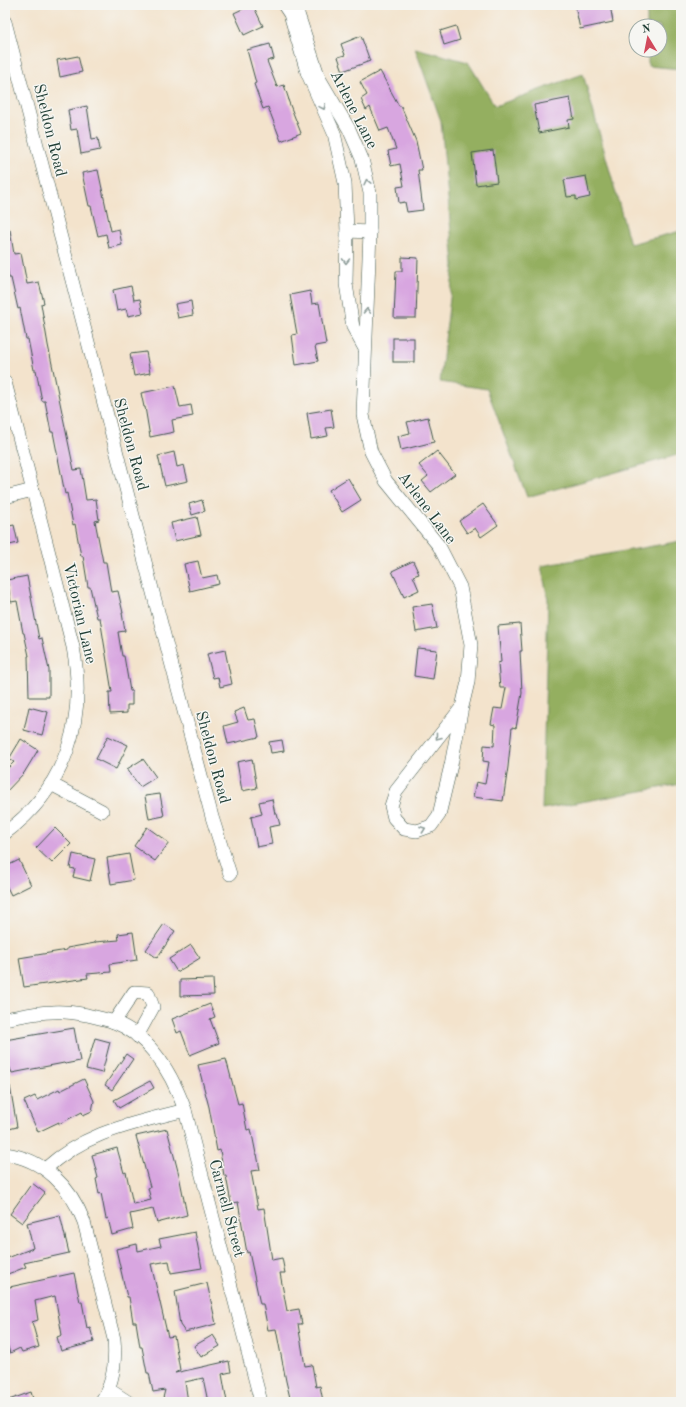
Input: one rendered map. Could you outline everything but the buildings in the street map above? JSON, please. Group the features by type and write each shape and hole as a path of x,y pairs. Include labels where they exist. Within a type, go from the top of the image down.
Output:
{"street":[{"name":"Arlene Lane","path":"284,5 290,14 304,51 349,129 362,159 370,194 370,232 363,415 371,452 386,481 440,546 460,587 471,645 468,682 439,815 431,826 416,831 404,829 394,818 391,806 396,791 462,706"},
{"name":"Arlene Lane","path":"295,5 307,72 334,133 345,183 347,231 346,284 353,327 366,350"},
{"name":"Sheldon Road","path":"5,22 175,677 212,817 230,874"},
{"path":"347,231 370,232"},
{"name":"Victorian Lane","path":"5,382 73,647 78,678 77,710 72,736 65,759 51,784 29,812 5,833"},
{"path":"5,497 33,490"},
{"path":"51,784 102,811"},
{"path":"114,1022 134,992 148,993 152,1007 137,1036"},
{"name":"Carmell Street","path":"5,1019 36,1013 54,1012 72,1013 102,1018 125,1027 137,1036 149,1047 167,1070 178,1090 185,1110 261,1402"},
{"path":"45,1169 66,1152 95,1136 117,1128 185,1110"},
{"path":"5,1154 29,1160 45,1169 60,1181 79,1208 84,1222 114,1339 114,1364 108,1389 101,1402"},
{"path":"108,1389 128,1402"}],"green space":[{"path":"672,5 681,5 681,69 648,66 648,58 668,58 668,18 647,18 647,10"},
{"path":"415,48 468,62 495,106 583,74 630,244 681,231 681,454 527,497 487,389 440,382 454,265 441,121"},
{"path":"681,541 681,784 542,809 548,599 541,566"}]}
